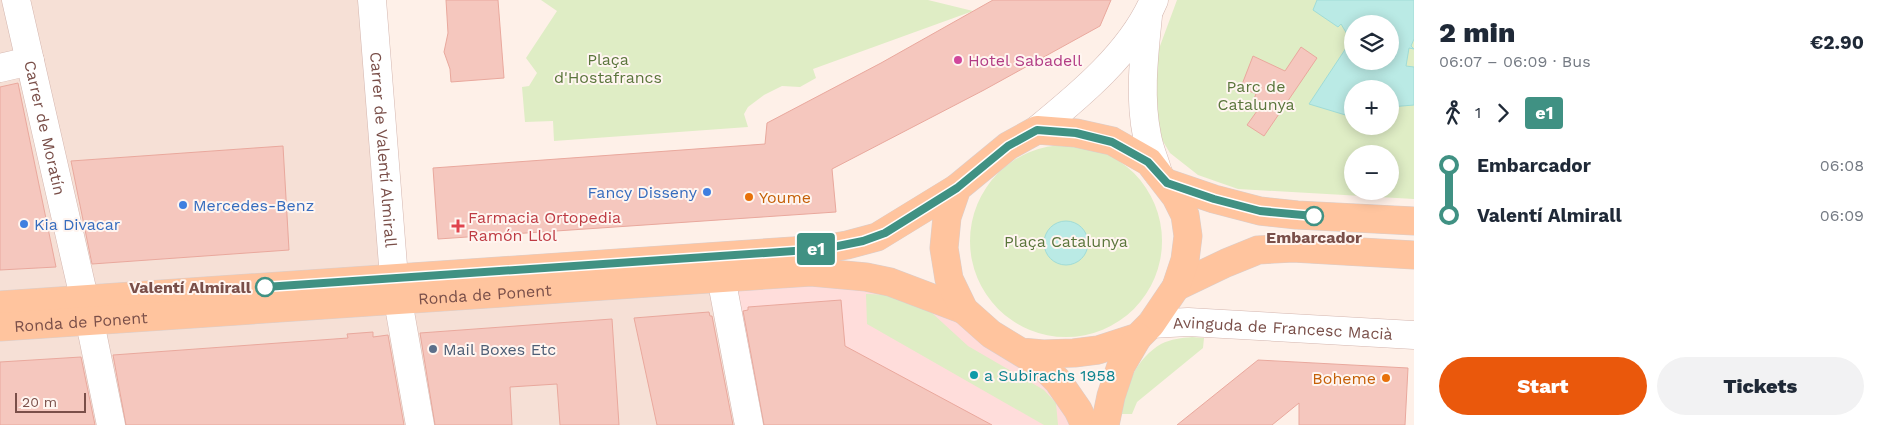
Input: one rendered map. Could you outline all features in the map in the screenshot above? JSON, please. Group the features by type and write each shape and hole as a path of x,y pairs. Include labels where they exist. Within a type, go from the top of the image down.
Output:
{"main road":[{"name":"Ronda de Ponent","path":"0,305 86,310 396,289 823,249 847,245 877,237 957,188 1008,146 1037,130"},
{"path":"1037,130 1076,133 1112,142 1148,162 1163,178 1185,215 1188,236 1185,260 1176,288 1144,330 1121,366 1111,396 1105,425"},
{"path":"1163,178 1214,199 1260,211 1297,215 1414,221"},
{"path":"957,188 947,217 944,248 950,279 964,310 991,334 1042,365 1058,381 1078,410 1085,425"},
{"path":"1176,288 1226,263 1258,250 1293,248 1414,255"},
{"name":"Ronda de Ponent","path":"396,289 811,272 866,277 890,282 964,310"},
{"name":"Ronda de Ponent","path":"0,327 86,310"},
{"path":"1021,352 1043,354 1098,350 1144,330"}],"street":[{"name":"Carrer de Moratín","path":"16,0 111,425"},
{"name":"Carrer de Valentí Almirall","path":"372,0 396,289 420,425"},
{"path":"1037,130 1072,102 1104,71 1118,55 1151,7"},
{"path":"1151,7 1143,65 1143,95 1146,136 1163,178"},
{"path":"0,68 30,61"},
{"path":"721,277 749,425"},
{"name":"Avinguda de Francesc Macià","path":"1144,330 1188,322 1414,336"}],"shaded area":[{"path":"0,0 371,0 394,278 718,256 749,425 0,425"},
{"path":"721,277 866,277 991,334 1085,425 749,425"}],"green space":[{"name":"Plaça d'Hostafrancs","path":"541,0 928,0 973,11 813,69 816,78 800,87 782,86 764,95 748,107 744,114 748,127 554,141 553,121 525,122 522,87 529,86 537,73 526,58 557,11"},
{"name":"Parc de Catalunya","path":"1177,0 1414,0 1414,199 1399,198 1399,145 1344,145 1344,195 1238,189 1198,175 1170,153 1152,123 1148,84"},
{"name":"Plaça Catalunya","path":"1066,145 1085,147 1103,152 1119,161 1134,173 1146,188 1155,204 1160,222 1162,241 1160,260 1155,278 1146,294 1134,309 1119,321 1103,330 1085,335 1066,337 1047,335 1029,330 1013,321 998,309 986,294 977,278 972,260 970,241 972,222 977,204 986,188 998,173 1013,161 1029,152 1047,147"},
{"path":"866,294 890,295 917,304 932,313 968,346 1044,390 1056,403 1058,425 1044,425 867,324"},
{"path":"1192,337 1204,338 1203,348 1137,402 1132,414 1122,414 1129,383 1145,357 1165,342"}],"water":[{"path":"1317,0 1414,0 1414,39 1411,46 1414,49 1409,48 1406,66 1414,67 1414,105 1399,106 1399,80 1344,80 1344,115 1309,104 1344,51 1344,70 1399,70 1399,15 1344,15 1344,29 1341,24 1338,27 1313,10"},
{"path":"1066,221 1078,225 1084,231 1088,243 1084,255 1078,261 1066,265 1054,261 1048,255 1044,243 1048,231 1054,225"}],"building":[{"path":"446,0 498,0 504,78 451,82 450,69 444,52 448,33"},
{"path":"993,0 1111,0 1100,26 984,90 832,169 836,212 438,239 433,168 765,144 767,123 881,63"},
{"path":"1301,47 1317,58 1264,136 1247,125 1262,104 1253,101 1256,94 1241,87 1253,56 1285,71"},
{"name":"Kia Divacar","path":"18,83 56,267 0,270 0,87"},
{"name":"Mercedes-Benz","path":"283,146 289,250 92,264 71,161"},
{"path":"841,300 845,346 992,425 764,425 743,311 748,310 748,307"},
{"path":"709,312 710,316 712,316 733,425 657,425 634,318"},
{"path":"612,319 619,425 560,425 557,384 510,387 512,425 435,425 420,333"},
{"path":"373,332 373,337 388,335 404,425 126,425 113,355 348,338 347,334"},
{"path":"81,357 95,425 0,425 0,362"},
{"path":"1258,360 1408,368 1405,425 1299,425 1299,403 1272,425 1177,425"}],"bus line":[{"name":"e1","path":"265,287 823,249 847,245 877,237 900,224 957,188 1008,146 1037,130 1090,135 1112,142 1138,154 1167,183 1214,199 1260,211 1314,216"}],"place":[{"name":"Hotel Sabadell","path":"958,60"},
{"name":"Fancy Disseny","path":"707,192"},
{"name":"Youme","path":"749,197"},
{"name":"Mercedes-Benz","path":"183,205"},
{"name":"Embarcador","path":"1314,216"},
{"name":"Kia Divacar","path":"24,224"},
{"name":"Farmacia Ortopedia Ramón Llol","path":"458,226"},
{"name":"Valentí Almirall","path":"265,287"},
{"name":"Mail Boxes Etc","path":"433,349"},
{"name":"a Subirachs 1958","path":"974,375"},
{"name":"Boheme","path":"1386,378"}]}
